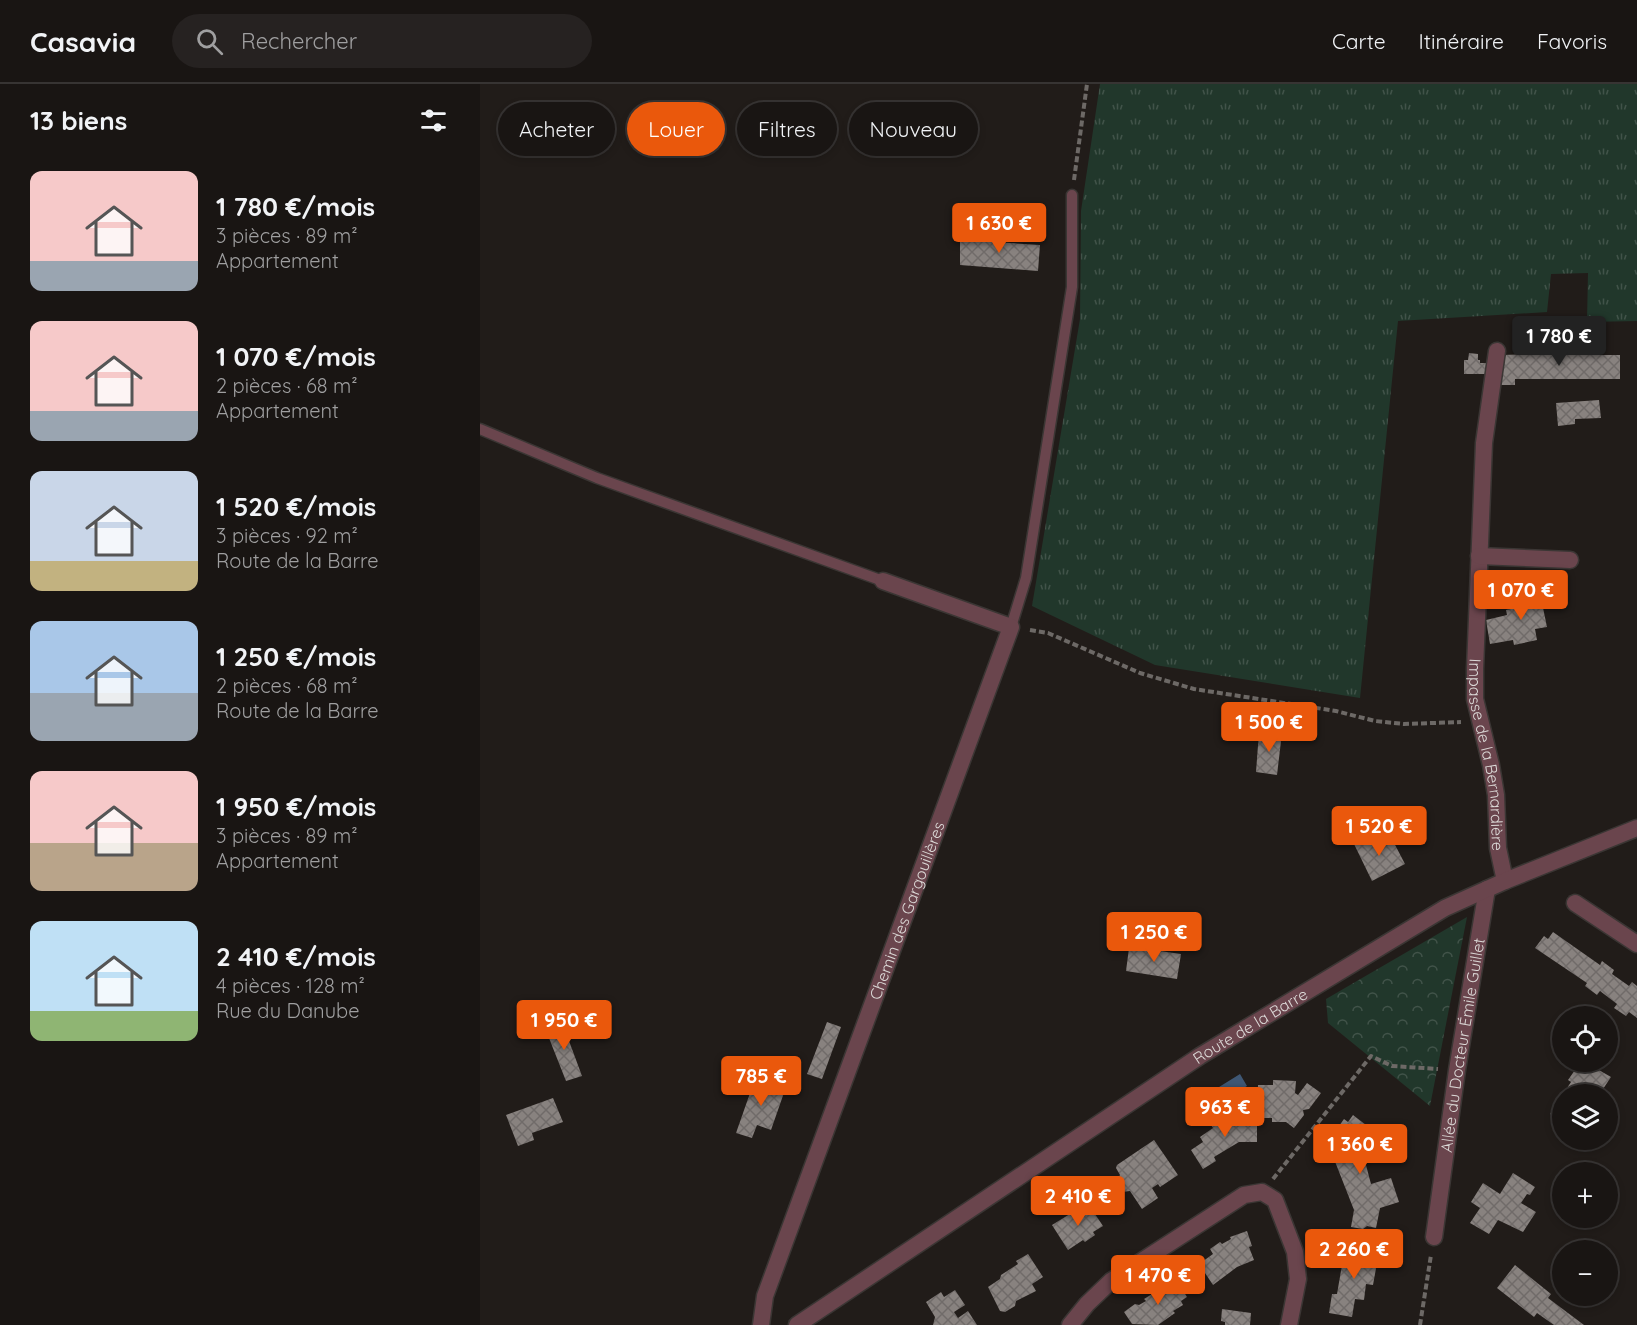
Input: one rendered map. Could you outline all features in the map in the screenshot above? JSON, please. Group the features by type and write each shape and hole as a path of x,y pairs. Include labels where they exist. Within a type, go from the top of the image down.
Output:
{"street":[{"name":"Impasse de la Bernardière","path":"1497,351 1484,443 1475,699 1496,795 1498,848 1505,880"},
{"path":"1479,556 1570,560"},
{"path":"883,581 1011,627"},
{"name":"Chemin des Gargouillères","path":"761,1325 765,1296 1011,627"},
{"name":"Route de la Barre","path":"797,1325 1200,1056 1445,908 1505,880 1637,828"},
{"name":"Allée du Docteur Émile Guillet","path":"1434,1237 1456,1070 1487,889"},
{"path":"1575,903 1637,944"},
{"path":"1070,1325 1087,1304 1111,1281 1244,1195 1262,1192 1275,1200 1295,1252 1298,1279 1289,1325"}],"lane":[{"path":"1011,627 1019,606 1027,568 1072,286 1072,195"},
{"path":"480,429 597,478 883,581"}],"path":[{"path":"1072,195 1087,84"},
{"path":"1011,627 1048,633 1140,673 1194,689 1336,711 1375,721 1404,724 1481,723"},
{"path":"1262,1192 1371,1056 1392,1066 1456,1070"},
{"path":"1420,1325 1434,1237"}],"green space":[{"path":"1100,84 1637,84 1637,321 1587,322 1588,273 1551,274 1547,312 1398,321 1360,698 1155,665 1032,606 1080,319 1081,211"},
{"path":"1467,917 1430,1106 1328,1023 1326,999"}],"water":[{"path":"1240,1074 1247,1086 1213,1104 1208,1097 1212,1095 1211,1092"}],"building":[{"path":"967,233 979,233 979,241 1040,245 1038,271 960,265 960,241 967,239"},
{"path":"1469,353 1478,354 1480,363 1489,363 1489,374 1464,374 1464,360 1468,360"},
{"path":"1558,353 1558,355 1620,355 1620,379 1515,379 1515,385 1501,385 1502,355"},
{"path":"1599,400 1601,418 1575,419 1575,424 1558,426 1556,403"},
{"path":"1551,588 1553,601 1542,603 1547,627 1535,629 1537,640 1514,645 1513,640 1490,644 1486,620 1507,615 1506,610 1529,605 1527,593"},
{"path":"1259,732 1282,733 1277,775 1256,772"},
{"path":"1369,836 1375,846 1392,839 1405,864 1372,881 1354,844"},
{"path":"1553,932 1600,965 1602,961 1614,970 1612,974 1629,986 1632,982 1637,986 1637,1018 1629,1012 1626,1016 1618,1011 1617,1004 1600,991 1597,995 1585,986 1587,983 1535,948 1544,936 1548,939"},
{"path":"1129,948 1181,954 1177,979 1126,971"},
{"path":"562,1022 582,1076 566,1081 545,1028"},
{"path":"827,1022 841,1027 822,1079 807,1074"},
{"path":"1574,1072 1602,1072 1611,1077 1606,1084 1570,1084 1571,1082 1568,1080"},
{"path":"756,1076 786,1087 771,1130 757,1125 752,1138 736,1133"},
{"path":"1273,1080 1296,1081 1295,1093 1298,1095 1307,1083 1321,1093 1309,1109 1303,1110 1304,1115 1294,1128 1286,1122 1272,1122 1272,1118 1257,1118 1258,1085 1273,1085"},
{"path":"553,1098 563,1122 532,1133 534,1140 518,1146 506,1115"},
{"path":"1220,1114 1225,1122 1232,1117 1257,1118 1257,1142 1239,1142 1214,1157 1216,1161 1203,1169 1191,1150 1203,1142 1200,1137 1213,1128 1209,1122"},
{"path":"1353,1115 1366,1125 1361,1132 1367,1148 1362,1150 1371,1184 1391,1178 1399,1202 1380,1208 1376,1228 1351,1227 1354,1210 1334,1159 1339,1157 1336,1150 1327,1143 1344,1119 1348,1122"},
{"path":"1154,1140 1178,1175 1160,1187 1158,1184 1152,1188 1158,1198 1142,1209 1130,1191 1122,1192 1116,1182 1120,1175 1116,1168 1117,1165"},
{"path":"1513,1173 1535,1187 1521,1203 1536,1212 1523,1232 1498,1220 1489,1234 1470,1223 1480,1208 1471,1202 1483,1183 1500,1194"},
{"path":"1089,1205 1103,1226 1093,1232 1095,1235 1085,1242 1083,1240 1068,1250 1052,1225 1078,1209 1080,1212"},
{"path":"1247,1231 1252,1246 1249,1247 1254,1260 1237,1267 1213,1285 1199,1264 1213,1254 1210,1249 1220,1242 1222,1244 1231,1239 1230,1237"},
{"path":"1348,1247 1379,1252 1373,1285 1366,1284 1364,1300 1355,1299 1352,1317 1329,1313 1332,1294 1337,1294"},
{"path":"1028,1254 1043,1277 1032,1284 1036,1291 1016,1301 1015,1306 1005,1312 1000,1311 988,1287 1018,1264 1016,1261"},
{"path":"1515,1265 1551,1294 1548,1298 1552,1301 1552,1306 1559,1306 1584,1325 1554,1325 1537,1313 1534,1317 1497,1288"},
{"path":"1176,1279 1187,1297 1181,1301 1183,1305 1158,1325 1132,1324 1124,1312 1135,1304 1139,1305 1146,1301 1144,1299"},
{"path":"955,1290 965,1305 954,1312 958,1318 968,1311 977,1325 933,1325 935,1317 926,1302 941,1292 944,1297"},
{"path":"1222,1309 1251,1313 1250,1325 1225,1325 1225,1322 1221,1321"}]}
